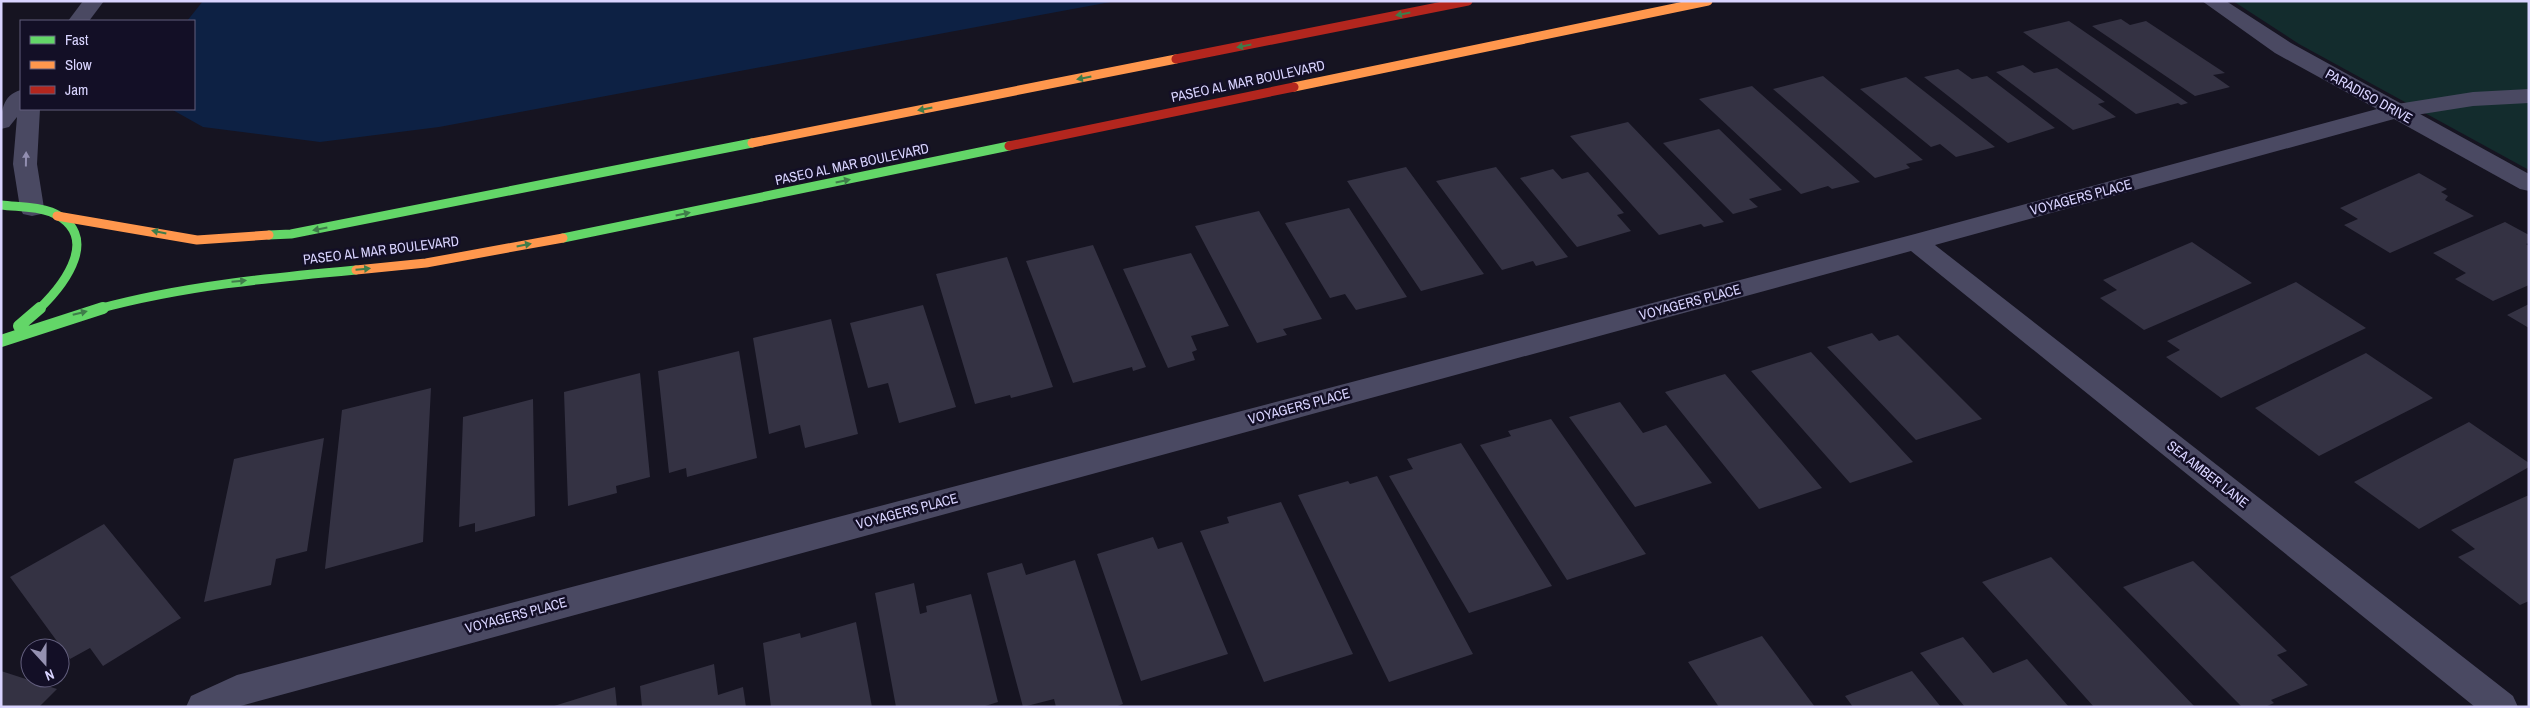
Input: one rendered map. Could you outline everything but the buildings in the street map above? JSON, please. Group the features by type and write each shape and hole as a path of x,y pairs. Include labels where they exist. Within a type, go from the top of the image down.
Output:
{"main road":[{"name":"PASEO AL MAR BOULEVARD","path":"1,205 32,208 57,216 197,240 291,234 1468,1"},
{"name":"PASEO AL MAR BOULEVARD","path":"1,340 51,320 132,300 227,282 426,263 632,224 1708,1"},
{"path":"1,340 49,301 72,271 77,244 74,233 57,216"}],"street":[{"path":"79,20 94,1"},
{"name":"PARADISO DRIVE","path":"2212,1 2283,48 2529,184"},
{"name":"VOYAGERS PLACE","path":"203,707 246,687 1915,242 2397,111 2473,99 2529,96"},
{"path":"1,122 20,98"},
{"path":"29,110 25,164 32,208"},
{"name":"SEA AMBER LANE","path":"1915,242 2501,707"}],"green space":[{"path":"2233,1 2529,1 2529,170 2299,44"}],"water":[{"path":"203,1 1116,1 439,127 320,142 203,127 173,110 195,110 195,20 188,20"}],"traffic: fast":[{"path":"269,235 291,234 752,143"},
{"path":"563,238 1009,146"},
{"path":"1,205 45,210 52,213 72,229 77,243 76,259 58,290 19,326"},
{"path":"1,341 56,321 168,292 242,280 356,270"}],"traffic: slow":[{"path":"1294,87 1708,1"},
{"path":"752,143 1176,59"},
{"path":"57,216 197,240 269,235"},
{"path":"356,270 426,263 563,238"}],"traffic: jam":[{"path":"1176,59 1468,1"},
{"path":"1009,146 1294,87"}]}
